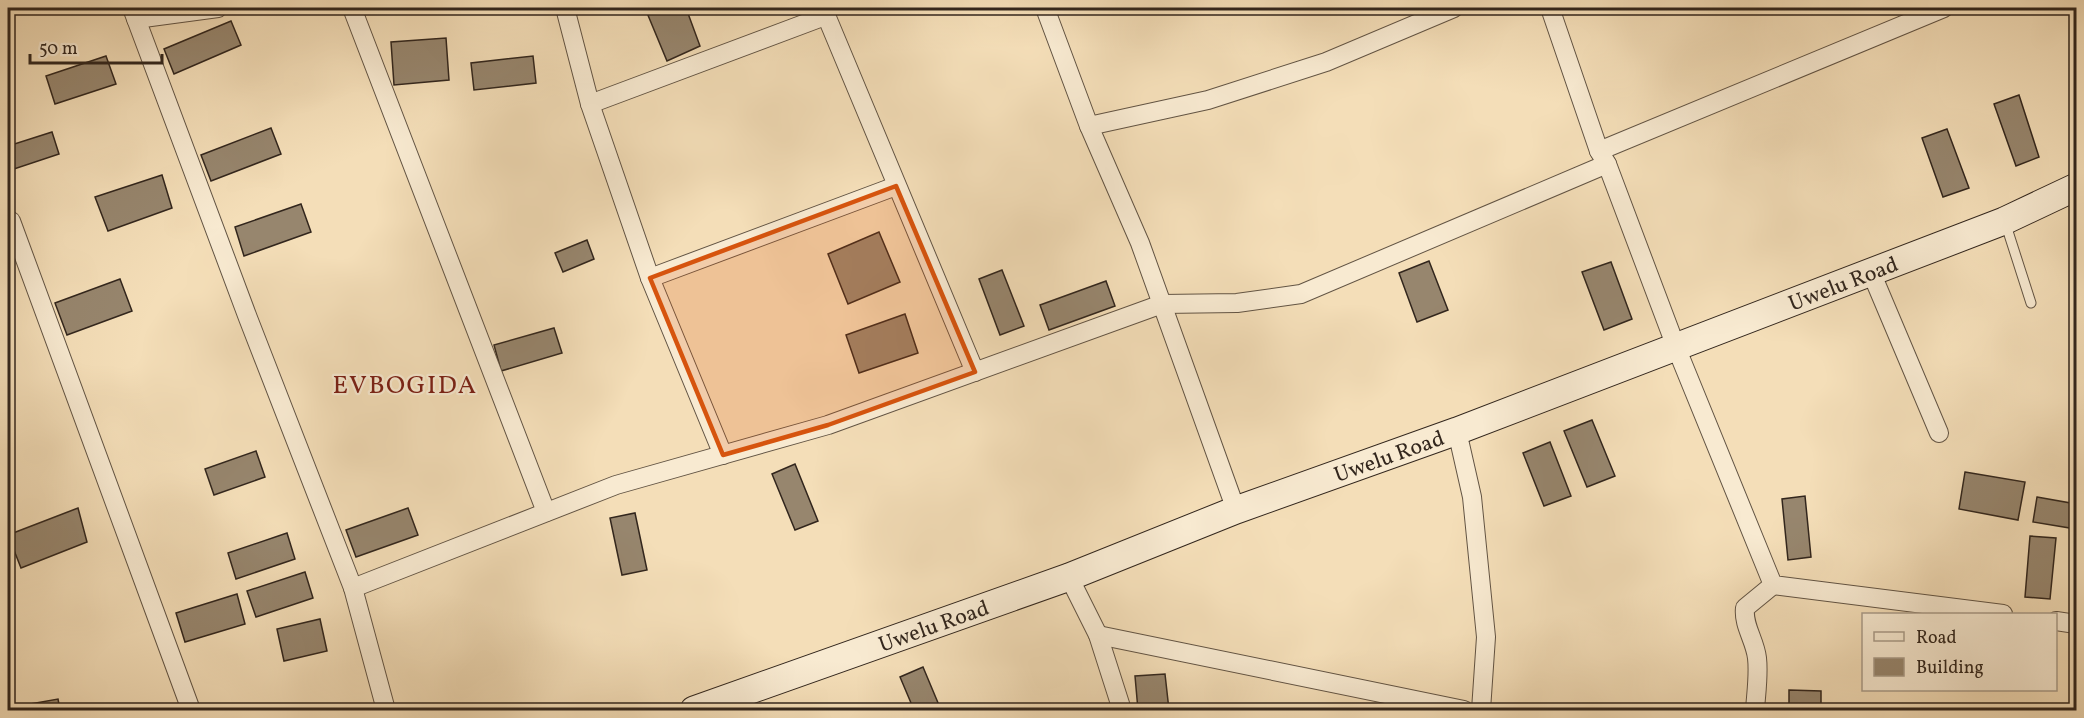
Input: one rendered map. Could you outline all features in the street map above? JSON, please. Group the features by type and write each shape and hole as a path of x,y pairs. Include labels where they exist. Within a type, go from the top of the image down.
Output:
{"street":[{"path":"218,8 134,13 248,318 353,588 386,711"},
{"path":"352,8 546,512"},
{"path":"565,8 590,104 650,278 723,455"},
{"path":"1045,8 1089,126 1140,243 1236,510"},
{"path":"1089,126 1208,100 1326,62 1454,8"},
{"path":"1550,8 1603,157 1773,585"},
{"path":"353,588 616,485 828,425 1162,304 1237,303 1301,294 1603,157 1944,8"},
{"path":"590,104 824,12 975,372"},
{"path":"650,278 896,186"},
{"name":"Uwelu Road","path":"694,711 1069,578 1236,510 1457,430 2004,221 2076,187"},
{"path":"11,221 190,711"},
{"path":"1870,272 1940,433"},
{"path":"1457,430 1472,497 1485,638 1481,711"},
{"path":"1069,578 1098,635 1122,711"},
{"path":"1755,711 1757,659 1744,620 1745,608 1773,585 1988,613"},
{"path":"2057,621 2076,624"},
{"path":"1098,635 1464,711"}],"lane":[{"path":"2004,221 2031,303"}],"highlighted area":[{"path":"896,186 975,372 828,425 723,455 650,278"}],"building":[{"path":"645,8 686,8 700,46 667,61"},
{"path":"231,21 241,45 174,74 164,49"},
{"path":"446,38 449,80 394,85 391,42"},
{"path":"106,56 116,84 55,104 46,76"},
{"path":"533,56 536,83 474,90 471,63"},
{"path":"2019,95 2039,157 2016,166 1994,104"},
{"path":"271,128 281,154 211,181 201,155"},
{"path":"1947,129 1969,188 1943,197 1922,138"},
{"path":"52,132 59,154 8,171 8,146"},
{"path":"162,175 172,208 108,231 95,197"},
{"path":"301,204 311,232 244,256 235,227"},
{"path":"879,232 900,282 848,304 828,254"},
{"path":"587,240 594,259 563,272 555,253"},
{"path":"1429,261 1448,310 1417,322 1399,273"},
{"path":"1611,262 1632,319 1604,330 1582,272"},
{"path":"1002,270 1024,326 1000,335 979,279"},
{"path":"120,279 132,311 67,335 55,303"},
{"path":"1106,281 1115,306 1049,330 1040,305"},
{"path":"905,314 918,353 859,373 846,335"},
{"path":"554,328 562,353 501,371 494,345"},
{"path":"1592,420 1615,476 1587,487 1564,431"},
{"path":"1550,442 1571,496 1544,506 1523,453"},
{"path":"256,451 265,477 214,495 205,469"},
{"path":"795,464 818,521 795,530 772,474"},
{"path":"1965,472 2025,482 2018,520 1959,509"},
{"path":"1805,496 1811,557 1788,560 1782,499"},
{"path":"2037,497 2076,504 2076,529 2033,522"},
{"path":"78,508 87,542 21,568 8,535"},
{"path":"408,508 418,535 356,557 346,530"},
{"path":"635,513 647,570 622,575 610,518"},
{"path":"287,533 295,559 236,579 228,553"},
{"path":"2030,536 2056,538 2050,599 2025,597"},
{"path":"305,572 313,598 256,617 247,591"},
{"path":"237,594 245,624 185,642 176,613"},
{"path":"320,619 327,651 284,661 277,629"},
{"path":"923,667 941,710 914,710 900,677"},
{"path":"1165,674 1169,710 1138,710 1135,676"},
{"path":"1789,690 1821,691 1821,710 1789,710"},
{"path":"58,699 60,710 8,710 8,708"}],"district":[{"name":"EVBOGIDA","path":"405,384"}]}
